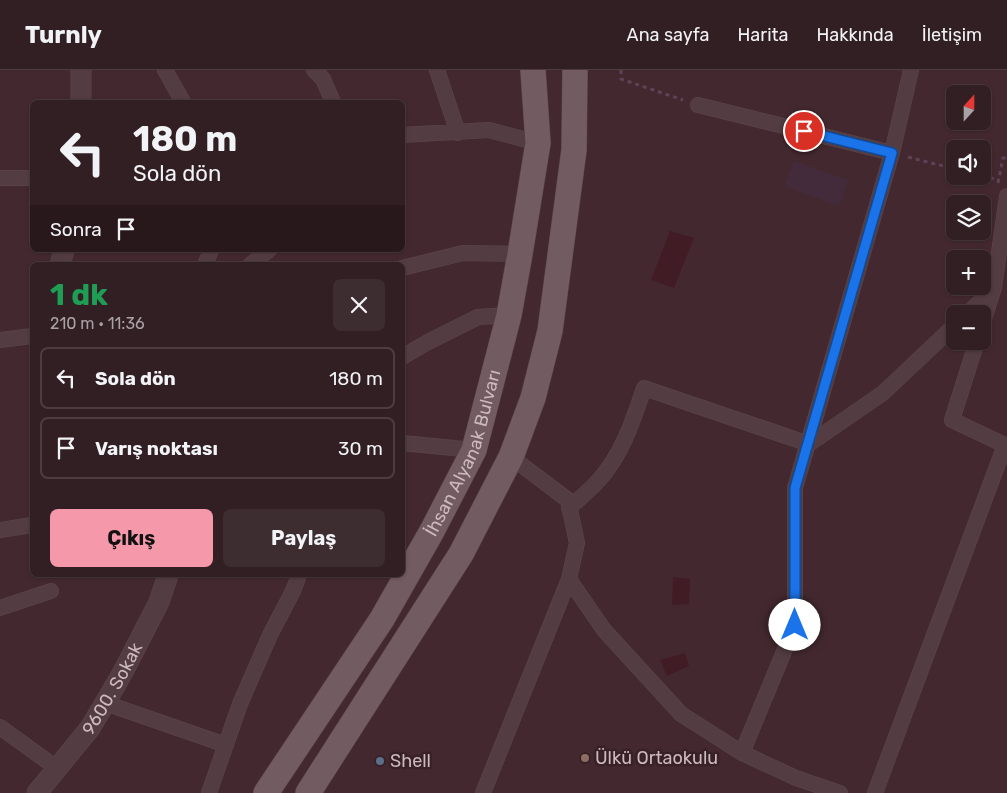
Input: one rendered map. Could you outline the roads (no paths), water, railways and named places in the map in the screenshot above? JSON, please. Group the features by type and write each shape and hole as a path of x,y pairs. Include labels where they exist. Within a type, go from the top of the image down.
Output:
{"main road":[{"name":"İhsan Alyanak Bulvarı","path":"266,793 382,619 432,531 474,450 509,315 538,143 533,70"},
{"path":"308,793 461,554 511,457 532,398 550,331 574,150 575,70"}],"street":[{"path":"81,70 81,100"},
{"path":"165,70 182,100"},
{"path":"314,70 323,79 332,100"},
{"path":"437,70 458,133"},
{"path":"742,753 795,625 795,488 892,153 911,70"},
{"path":"698,105 892,153"},
{"path":"405,135 489,130 538,143"},
{"path":"0,178 30,178"},
{"path":"988,305 994,288 1007,196"},
{"path":"405,267 463,253 520,254"},
{"path":"976,305 994,288"},
{"path":"405,355 478,317 509,315"},
{"path":"809,444 883,393 946,334"},
{"path":"0,340 30,336"},
{"path":"875,793 1006,445 952,420 974,350"},
{"path":"569,508 598,481 613,462 631,427 644,388 809,444"},
{"path":"405,443 474,450"},
{"path":"483,793 569,579 577,543 568,500 511,457"},
{"path":"0,530 30,525"},
{"name":"9600. Sokak","path":"37,793 90,728 123,672 159,602 167,577"},
{"path":"209,793 240,704 298,577"},
{"path":"569,579 604,630 681,714 742,753 796,778 840,793"},
{"path":"0,608 52,591"},
{"path":"104,703 226,745"},
{"path":"0,727 58,769"}],"place":[{"name":"Ülkü Ortaokulu","path":"585,758"},
{"name":"Shell","path":"380,761"}]}
